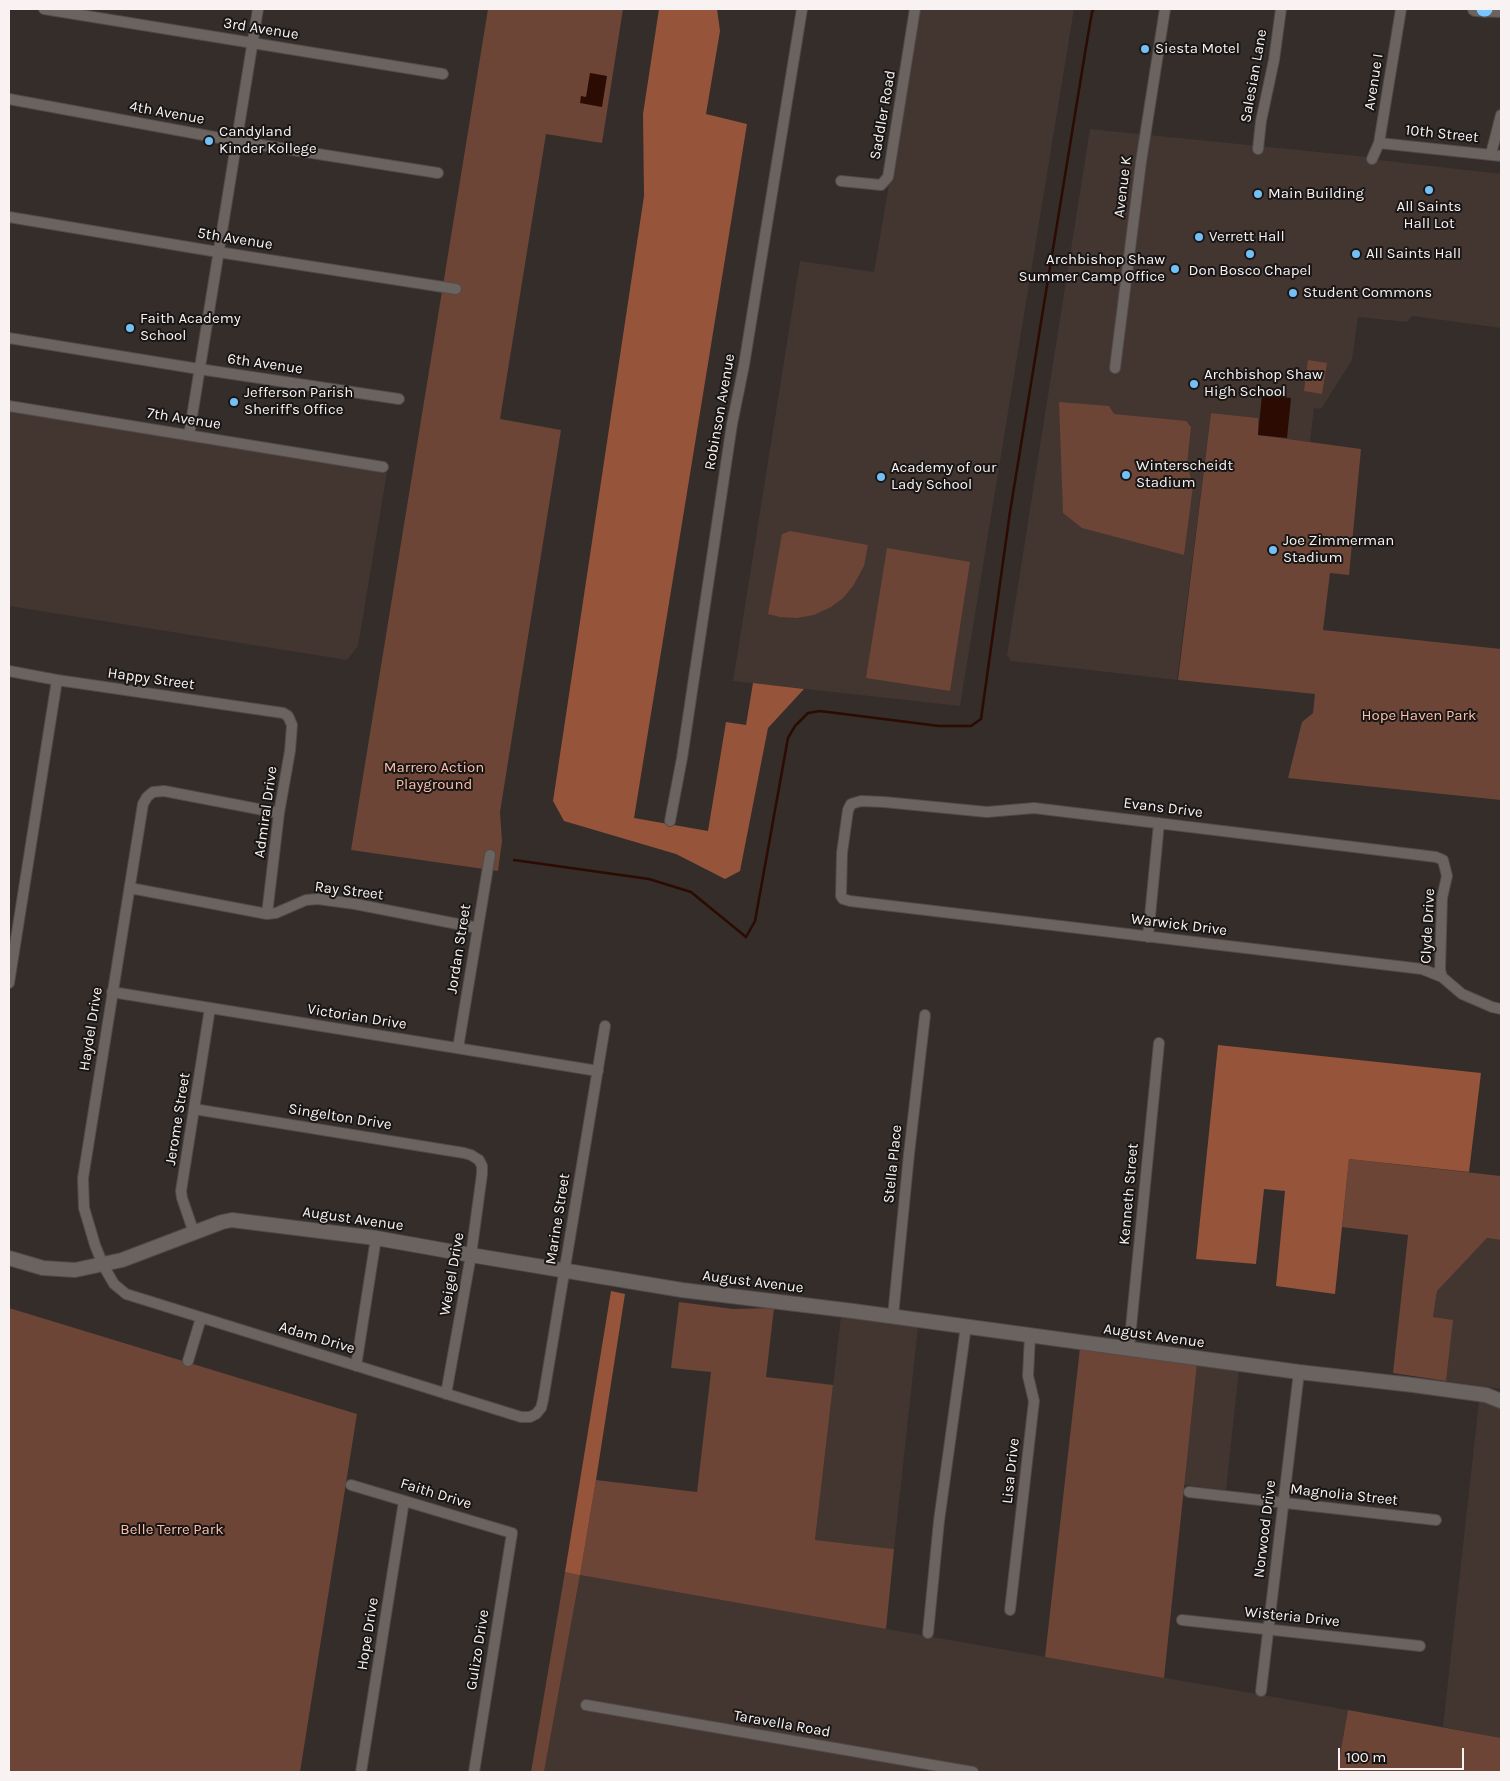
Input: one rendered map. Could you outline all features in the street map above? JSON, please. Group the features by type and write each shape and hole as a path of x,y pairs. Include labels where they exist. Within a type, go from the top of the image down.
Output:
{"street":[{"name":"3rd Avenue","path":"44,9 443,74"},
{"path":"188,435 258,9"},
{"name":"Robinson Avenue","path":"670,821 682,758 732,424 744,365 802,9"},
{"name":"Saddler Road","path":"841,181 881,185 888,177 915,9"},
{"name":"Avenue K","path":"1115,368 1141,162 1165,9"},
{"name":"Salesian Lane","path":"1258,149 1281,9"},
{"name":"Avenue I","path":"1372,159 1379,143 1401,9"},
{"path":"1475,9 1501,10"},
{"name":"4th Avenue","path":"9,99 236,141 438,173"},
{"path":"1496,155 1501,115"},
{"name":"10th Street","path":"1379,143 1496,155"},
{"name":"5th Avenue","path":"9,217 456,289"},
{"name":"6th Avenue","path":"9,338 400,399"},
{"name":"7th Avenue","path":"9,406 383,467"},
{"name":"Happy Street","path":"9,671 57,680 283,713 288,716"},
{"path":"9,983 57,680"},
{"name":"Admiral Drive","path":"268,914 279,813 290,751 292,725 288,716"},
{"name":"Haydel Drive","path":"103,1265 84,1208 83,1178 130,888 140,812 146,797 153,792 164,792 279,813"},
{"name":"Evans Drive","path":"844,899 841,896 842,853 848,810 851,804 862,801 987,812 1034,808 1436,857 1443,860 1446,876"},
{"path":"1148,937 1159,823"},
{"name":"Jordan Street","path":"458,1048 490,855"},
{"name":"Clyde Drive","path":"1442,977 1440,970 1442,898 1446,876"},
{"name":"Ray Street","path":"130,888 268,914 276,914 306,900 318,899 355,904 478,928"},
{"name":"Warwick Drive","path":"844,899 850,902 1422,968 1442,977 1462,994 1501,1009"},
{"name":"Victorian Drive","path":"112,992 598,1072"},
{"name":"Jerome Street","path":"194,1233 181,1191 210,1008"},
{"name":"Stella Place","path":"894,1316 909,1154 925,1015"},
{"name":"Marine Street","path":"536,1414 544,1400 605,1026"},
{"name":"Kenneth Street","path":"1129,1348 1159,1043"},
{"name":"Singelton Drive","path":"194,1109 464,1153 479,1160"},
{"name":"Weigel Drive","path":"446,1394 471,1255 482,1174 482,1166 479,1160"},
{"name":"August Avenue","path":"9,1258 43,1268 75,1270 122,1260 222,1222 232,1220 376,1238 682,1290 894,1316 1299,1372 1413,1385 1501,1400"},
{"path":"356,1366 376,1238"},
{"name":"Adam Drive","path":"103,1265 114,1284 126,1294 521,1417 536,1414"},
{"path":"188,1361 201,1318"},
{"path":"928,1633 939,1521 966,1326"},
{"name":"Lisa Drive","path":"1010,1610 1034,1401 1028,1376 1030,1335"},
{"name":"Norwood Drive","path":"1261,1690 1299,1372"},
{"name":"Faith Drive","path":"351,1485 512,1533"},
{"name":"Magnolia Street","path":"1189,1492 1436,1520"},
{"name":"Hope Drive","path":"361,1772 404,1501"},
{"name":"Gulizo Drive","path":"474,1772 512,1533"},
{"name":"Wisteria Drive","path":"1182,1620 1420,1646"},
{"name":"Taravella Road","path":"586,1705 973,1772"}],"shaded area":[{"path":"659,9 717,9 720,31 706,114 747,124 634,818 708,831 726,722 746,725 753,683 804,689 768,728 740,871 725,879 676,854 564,821 553,801 644,196 643,114"},
{"name":"Academy of our Lady School","path":"919,9 1074,9 960,706 733,681 800,261 874,272"},
{"path":"590,73 607,76 602,107 580,103 581,96 586,97"},
{"name":"Archbishop Shaw High School","path":"1090,129 1368,157 1379,160 1501,174 1501,328 1412,316 1407,322 1358,317 1352,360 1321,409 1314,408 1310,442 1257,435 1258,418 1211,413 1177,680 1011,661 1007,655"},
{"path":"1262,395 1291,398 1287,438 1258,435"},
{"path":"9,410 387,472 358,646 347,660 9,606"},
{"path":"1218,1045 1481,1073 1469,1172 1349,1159 1335,1294 1276,1286 1285,1191 1264,1189 1256,1264 1196,1259"},
{"path":"1487,1238 1501,1240 1501,1389 1446,1381 1452,1320 1433,1318 1437,1290"},
{"path":"611,1291 625,1294 580,1575 565,1572"},
{"path":"841,1316 918,1327 894,1549 815,1540"},
{"path":"1197,1364 1239,1370 1226,1490 1184,1485"},
{"path":"1479,1401 1495,1405 1501,1410 1501,1738 1443,1727"},
{"path":"580,1575 1348,1710 1337,1772 544,1772"}],"green space":[{"name":"Marrero Action Playground","path":"488,9 623,9 602,143 546,134 500,419 561,430 500,812 502,841 498,871 351,850"},
{"path":"1308,360 1327,363 1322,394 1304,391"},
{"name":"Winterscheidt Stadium","path":"1059,402 1109,406 1114,414 1186,421 1191,427 1187,464 1193,486 1184,555 1082,528 1063,513"},
{"name":"Hope Haven Park","path":"1211,413 1258,418 1258,435 1361,449 1349,575 1330,573 1323,630 1501,649 1501,800 1288,778 1302,722 1313,713 1315,694 1178,680"},
{"path":"790,531 868,545 864,566 853,586 843,598 831,607 814,615 797,618 768,614 782,534"},
{"path":"887,548 970,562 950,691 866,678"},
{"path":"1349,1159 1501,1176 1501,1240 1487,1238 1437,1291 1433,1317 1453,1320 1446,1381 1393,1373 1408,1235 1342,1227"},
{"path":"679,1302 733,1309 774,1308 766,1377 833,1385 815,1540 894,1549 886,1629 580,1575 544,1772 531,1772 565,1572 580,1574 596,1480 697,1492 711,1372 671,1368"},
{"name":"Belle Terre Park","path":"9,1308 357,1414 300,1772 9,1772"},
{"path":"1080,1348 1197,1364 1164,1678 1045,1657"},
{"path":"1348,1710 1501,1738 1501,1772 1337,1772"}],"waterway":[{"path":"514,860 649,879 691,892 746,937 755,921 788,738 795,726 808,713 820,711 939,726 971,726 981,719 1010,512 1086,47 1094,9"}],"place":[{"name":"Siesta Motel","path":"1145,49"},
{"name":"Candyland Kinder Kollege","path":"209,141"},
{"name":"All Saints Hall Lot","path":"1429,190"},
{"name":"Main Building","path":"1258,194"},
{"name":"Verrett Hall","path":"1199,237"},
{"name":"Don Bosco Chapel","path":"1250,254"},
{"name":"All Saints Hall","path":"1356,254"},
{"name":"Archbishop Shaw Summer Camp Office","path":"1175,269"},
{"name":"Student Commons","path":"1293,293"},
{"name":"Faith Academy School","path":"130,328"},
{"name":"Archbishop Shaw High School","path":"1194,384"},
{"name":"Jefferson Parish Sheriff's Office","path":"234,402"},
{"name":"Winterscheidt Stadium","path":"1126,475"},
{"name":"Academy of our Lady School","path":"881,477"},
{"name":"Joe Zimmerman Stadium","path":"1273,550"}]}
